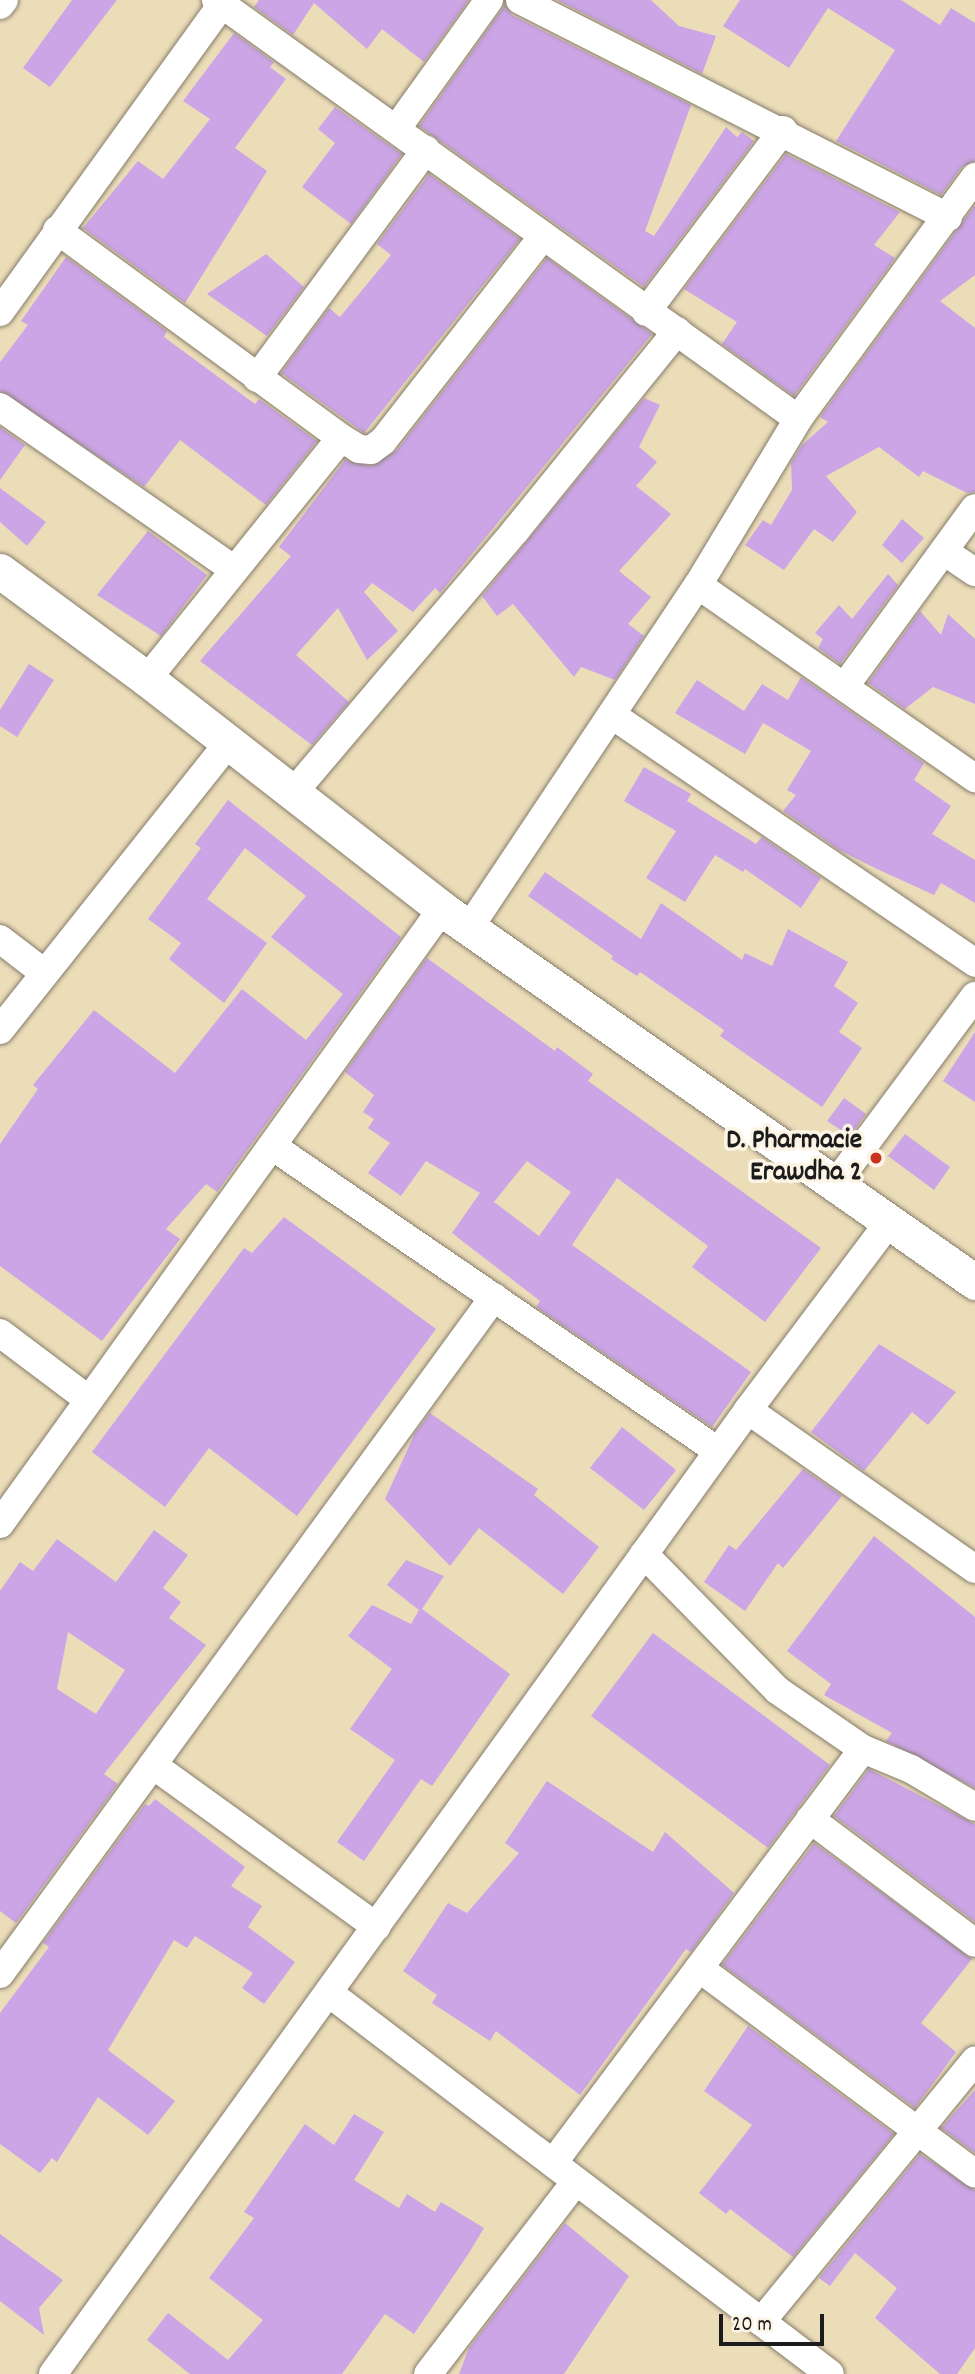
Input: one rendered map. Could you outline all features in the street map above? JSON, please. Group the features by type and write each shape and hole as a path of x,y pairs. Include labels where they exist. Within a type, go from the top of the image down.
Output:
{"street":[{"path":"0,5 4,0"},
{"path":"397,128 489,0"},
{"path":"520,0 783,130 948,217"},
{"path":"0,312 221,1 646,312 677,331 798,419"},
{"path":"646,312 783,130"},
{"path":"257,378 426,150"},
{"path":"0,1524 272,1146 456,918 612,715 698,585 798,419 975,177"},
{"path":"57,230 341,438 371,450 383,441 543,236"},
{"path":"293,793 516,530 677,331"},
{"path":"0,407 233,569"},
{"path":"147,679 341,438"},
{"path":"845,686 975,508"},
{"path":"945,552 975,572"},
{"path":"0,572 229,741 456,918 975,1282"},
{"path":"698,585 975,778"},
{"path":"612,715 975,963"},
{"path":"0,1030 43,972 229,741"},
{"path":"0,939 43,972"},
{"path":"836,1183 975,996"},
{"path":"272,1146 718,1451"},
{"path":"52,2374 330,1993 718,1451 889,1222"},
{"path":"0,1974 494,1297"},
{"path":"0,1333 89,1400"},
{"path":"748,1410 975,1569"},
{"path":"644,1555 777,1690 863,1749 911,1769 975,1807"},
{"path":"553,2163 863,1749"},
{"path":"153,1765 377,1927"},
{"path":"810,1819 975,1942"},
{"path":"699,1968 975,2174"},
{"path":"330,1993 830,2374"},
{"path":"761,2322 975,2061"},
{"path":"428,2374 576,2181"}],"building":[{"path":"72,0 117,0 50,87 23,68"},
{"path":"259,0 469,0 424,62 382,29 367,49 314,3 293,35 254,7"},
{"path":"557,0 651,0 679,26 716,36 702,74"},
{"path":"740,0 901,0 940,25 951,8 975,23 975,161 962,167 941,195 836,141 895,50 828,8 789,68 723,26"},
{"path":"505,5 512,15 691,105 645,231 654,236 726,127 737,137 742,132 754,141 644,287 419,126"},
{"path":"234,33 274,62 270,67 286,79 235,148 267,171 185,303 83,228 138,161 163,179 210,119 183,101"},
{"path":"335,107 402,154 351,224 302,187 335,143 318,129"},
{"path":"786,154 900,212 874,245 895,258 794,396 722,344 737,322 684,289"},
{"path":"429,174 520,239 364,433 281,373 329,308 340,317 391,255 377,244"},
{"path":"975,205 975,275 940,301 975,328 975,492 967,493 923,471 919,477 879,447 826,476 857,512 833,542 814,529 784,570 745,545 763,520 771,525 792,490 791,463 802,445 828,422 820,417"},
{"path":"266,254 304,287 267,336 207,294"},
{"path":"66,257 167,331 164,337 255,404 259,399 317,441 266,505 180,440 144,487 0,391 0,362 28,325 21,321"},
{"path":"547,258 652,334 440,593 435,588 413,612 372,583 364,592 398,631 367,660 338,608 296,655 349,702 312,745 200,661 291,556 279,547 345,460 371,466 396,451"},
{"path":"644,398 660,405 639,447 657,462 636,486 671,514 619,571 651,597 628,624 644,636 615,680 581,667 574,677 513,604 497,616 482,596"},
{"path":"0,427 25,445 0,480"},
{"path":"0,488 46,522 27,546 0,522"},
{"path":"902,519 924,538 902,563 882,545"},
{"path":"148,531 207,575 161,636 97,595"},
{"path":"888,574 898,585 840,664 818,648 823,639 815,633 839,605 852,619"},
{"path":"920,611 941,635 948,614 975,639 975,704 933,687 905,709 868,683"},
{"path":"29,664 54,680 17,737 0,726 0,710"},
{"path":"801,677 924,763 914,780 951,806 932,834 975,860 975,903 941,883 934,895 877,869 839,850 783,811 796,795 787,790 811,751 755,718 763,723 745,754 675,713 697,680 744,711 762,684 788,700"},
{"path":"644,767 691,794 687,801 756,844 762,837 821,878 801,908 745,869 743,872 715,855 685,902 646,878 676,831 624,801"},
{"path":"228,800 401,937 217,1192 206,1184 166,1229 180,1239 102,1341 0,1266 0,1144 38,1089 33,1085 94,1010 175,1073 242,989 306,1040 343,994 271,937 306,896 245,848 207,899 267,943 224,1003 169,959 181,943 148,919 201,848 195,844"},
{"path":"545,872 641,939 661,903 742,960 745,953 772,966 788,929 848,962 834,986 858,1003 839,1032 862,1048 822,1107 720,1036 724,1030 640,972 637,976 611,959 613,956 528,896"},
{"path":"427,958 555,1051 557,1047 593,1074 588,1081 821,1248 765,1322 692,1267 708,1246 617,1178 572,1245 751,1372 712,1427 536,1307 540,1301 452,1233 480,1193 426,1161 401,1196 368,1173 390,1143 368,1128 374,1119 363,1112 374,1095 345,1072","holes":["527,1161 571,1192 539,1236 494,1202"]},
{"path":"975,1032 975,1102 943,1081"},
{"path":"844,1098 866,1114 850,1136 827,1121"},
{"path":"905,1134 950,1167 934,1190 888,1156"},
{"path":"284,1217 436,1329 297,1516 209,1448 165,1507 92,1452 244,1248 252,1253"},
{"path":"879,1344 956,1392 928,1425 912,1412 864,1471 811,1432"},
{"path":"430,1413 538,1489 534,1495 599,1547 563,1594 479,1528 450,1566 385,1499 415,1433"},
{"path":"622,1427 676,1470 644,1510 590,1468"},
{"path":"803,1469 842,1496 783,1568 778,1563 745,1611 704,1582 729,1545 736,1550"},
{"path":"154,1530 188,1555 163,1588 181,1602 169,1618 206,1645 104,1774 118,1784 16,1923 0,1911 0,1591 20,1562 33,1571 57,1539 116,1582","holes":["68,1632 125,1670 96,1714 57,1689"]},
{"path":"874,1536 975,1617 975,1788 886,1741 892,1733 824,1695 831,1684 787,1651"},
{"path":"406,1560 444,1576 422,1609 510,1674 432,1786 421,1779 364,1861 337,1842 395,1760 350,1729 392,1669 348,1636 372,1605 411,1624 419,1610 387,1585"},
{"path":"653,1633 830,1765 768,1848 591,1716"},
{"path":"869,1769 975,1824 975,1922 834,1816"},
{"path":"547,1781 653,1852 665,1832 734,1893 691,1952 686,1949 580,2095 496,2031 490,2041 432,2003 437,1995 403,1971 448,1903 467,1913 519,1853 505,1843"},
{"path":"155,1799 245,1867 231,1886 262,1906 248,1927 295,1962 264,2004 242,1988 253,1973 195,1936 187,1948 174,1940 108,2050 175,2101 148,2135 98,2097 57,2162 52,2158 40,2173 0,2144 0,2013 49,1947 43,1943 145,1804 149,1806"},
{"path":"814,1843 972,1959 921,2023 956,2052 915,2108 722,1965"},
{"path":"748,2026 894,2134 793,2257 730,2209 726,2214 699,2193 752,2125 704,2091"},
{"path":"975,2090 975,2153 941,2128"},
{"path":"354,2114 384,2132 354,2180 399,2208 407,2194 435,2212 441,2202 484,2228 469,2253 414,2334 385,2314 342,2374 190,2374 147,2340 168,2313 228,2360 263,2320 209,2278 254,2218 244,2212 305,2124 334,2145"},
{"path":"920,2154 975,2190 975,2348 957,2374 940,2374 875,2318 897,2288 855,2253 830,2286 819,2278"},
{"path":"565,2223 629,2276 564,2374 459,2374 469,2348"},
{"path":"0,2234 63,2280 39,2308 44,2335 0,2301"}],"place":[{"name":"D. Pharmacie Erawdha 2","path":"876,1158"}]}
